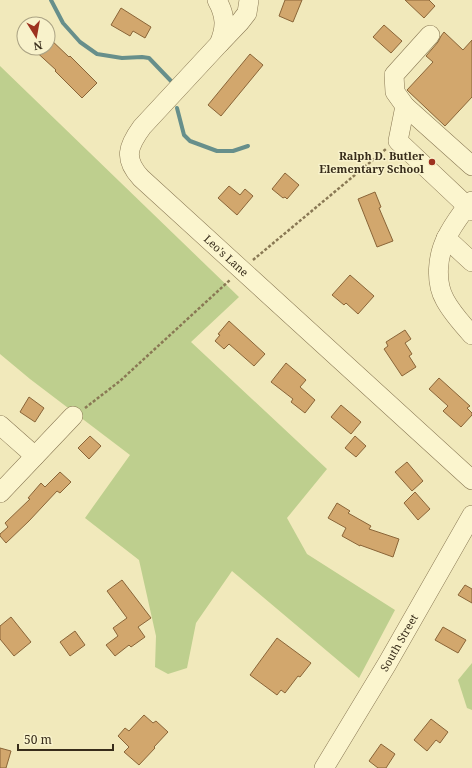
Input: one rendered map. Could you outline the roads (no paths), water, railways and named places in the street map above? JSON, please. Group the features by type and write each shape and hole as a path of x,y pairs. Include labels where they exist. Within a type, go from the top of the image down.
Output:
{"street":[{"name":"Leo's Lane","path":"217,0 224,16 225,25 219,44 142,127 134,138 129,150 130,161 135,172 472,480"},
{"path":"219,44 247,13 249,0"},
{"path":"430,35 394,75 395,92 405,106 472,166"},
{"path":"405,106 398,141 470,206 446,238 438,267 444,299 453,313 470,327"},
{"path":"446,238 472,262"},
{"path":"0,493 73,416"},
{"path":"0,425 35,456"},
{"name":"South Street","path":"324,768 387,664 472,515"}],"waterway":[{"path":"51,0 63,23 80,42 97,54 122,58 149,58 171,81"},
{"path":"177,108 184,135 190,141 217,151 233,151 248,146"}],"place":[{"name":"Ralph D. Butler Elementary School","path":"432,162"}]}
